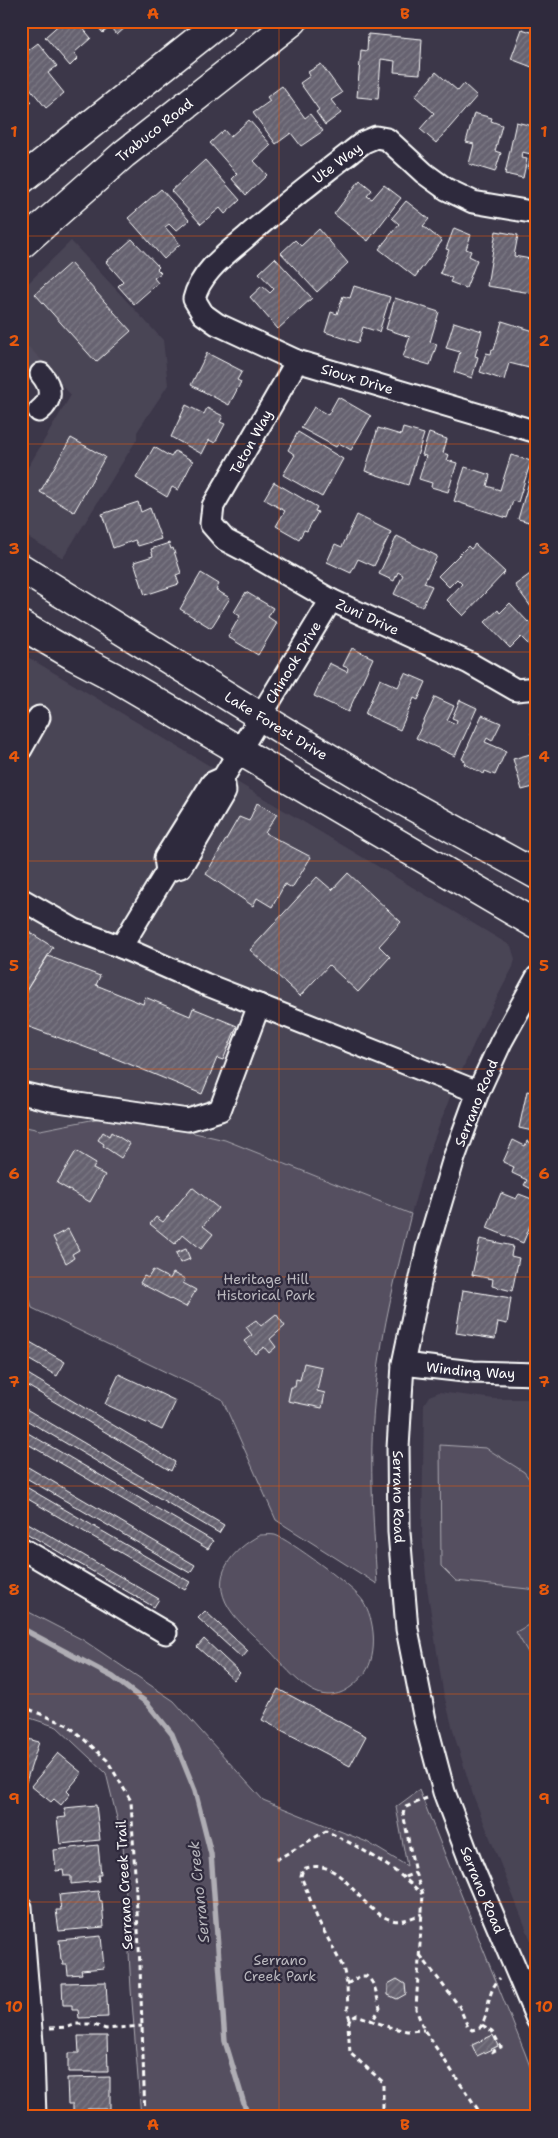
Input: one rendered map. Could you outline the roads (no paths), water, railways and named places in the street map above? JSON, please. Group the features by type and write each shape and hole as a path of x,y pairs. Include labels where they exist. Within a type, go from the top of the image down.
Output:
{"main road":[{"path":"21,180 220,21"},
{"name":"Trabuco Road","path":"21,245 263,33 292,21"},
{"name":"Lake Forest Drive","path":"21,568 260,717 385,791 537,875"},
{"path":"21,625 240,750 537,925"}],"street":[{"name":"Ute Way","path":"194,299 196,288 210,270 285,202 364,142 376,137 387,139 397,146 424,173 446,188 473,202 537,213"},
{"name":"Sioux Drive","path":"194,299 203,314 217,324 297,361 536,431"},
{"name":"Teton Way","path":"211,524 213,506 297,361"},
{"path":"39,411 51,395 49,386 40,374"},
{"name":"Zuni Drive","path":"211,524 225,540 331,600 469,663 516,690 535,689"},
{"name":"Chinook Drive","path":"121,947 167,871 181,868 225,792 223,778 331,600"},
{"path":"21,749 39,718"},
{"path":"21,899 75,930 478,1092"},
{"name":"Serrano Road","path":"537,978 501,1042 478,1092 454,1158 427,1249 403,1364 398,1448 399,1532 408,1629 417,1684 444,1792 472,1866 537,2019"},
{"path":"21,1093 51,1100 188,1120 220,1110 260,1005"},
{"name":"Winding Way","path":"403,1364 473,1372 537,1374"},
{"path":"21,1548 166,1633"},
{"path":"21,1907 34,2032 35,2117"}],"waterway":[{"name":"Serrano Creek","path":"21,1628 113,1677 147,1703 172,1734 195,1791 211,1854 225,2041 248,2117"}],"tunnel":[{"path":"21,354 41,374"}],"park label":[{"name":"Heritage Hill Historical Park","path":"266,1288"},
{"name":"Serrano Creek Park","path":"280,1968"}]}
